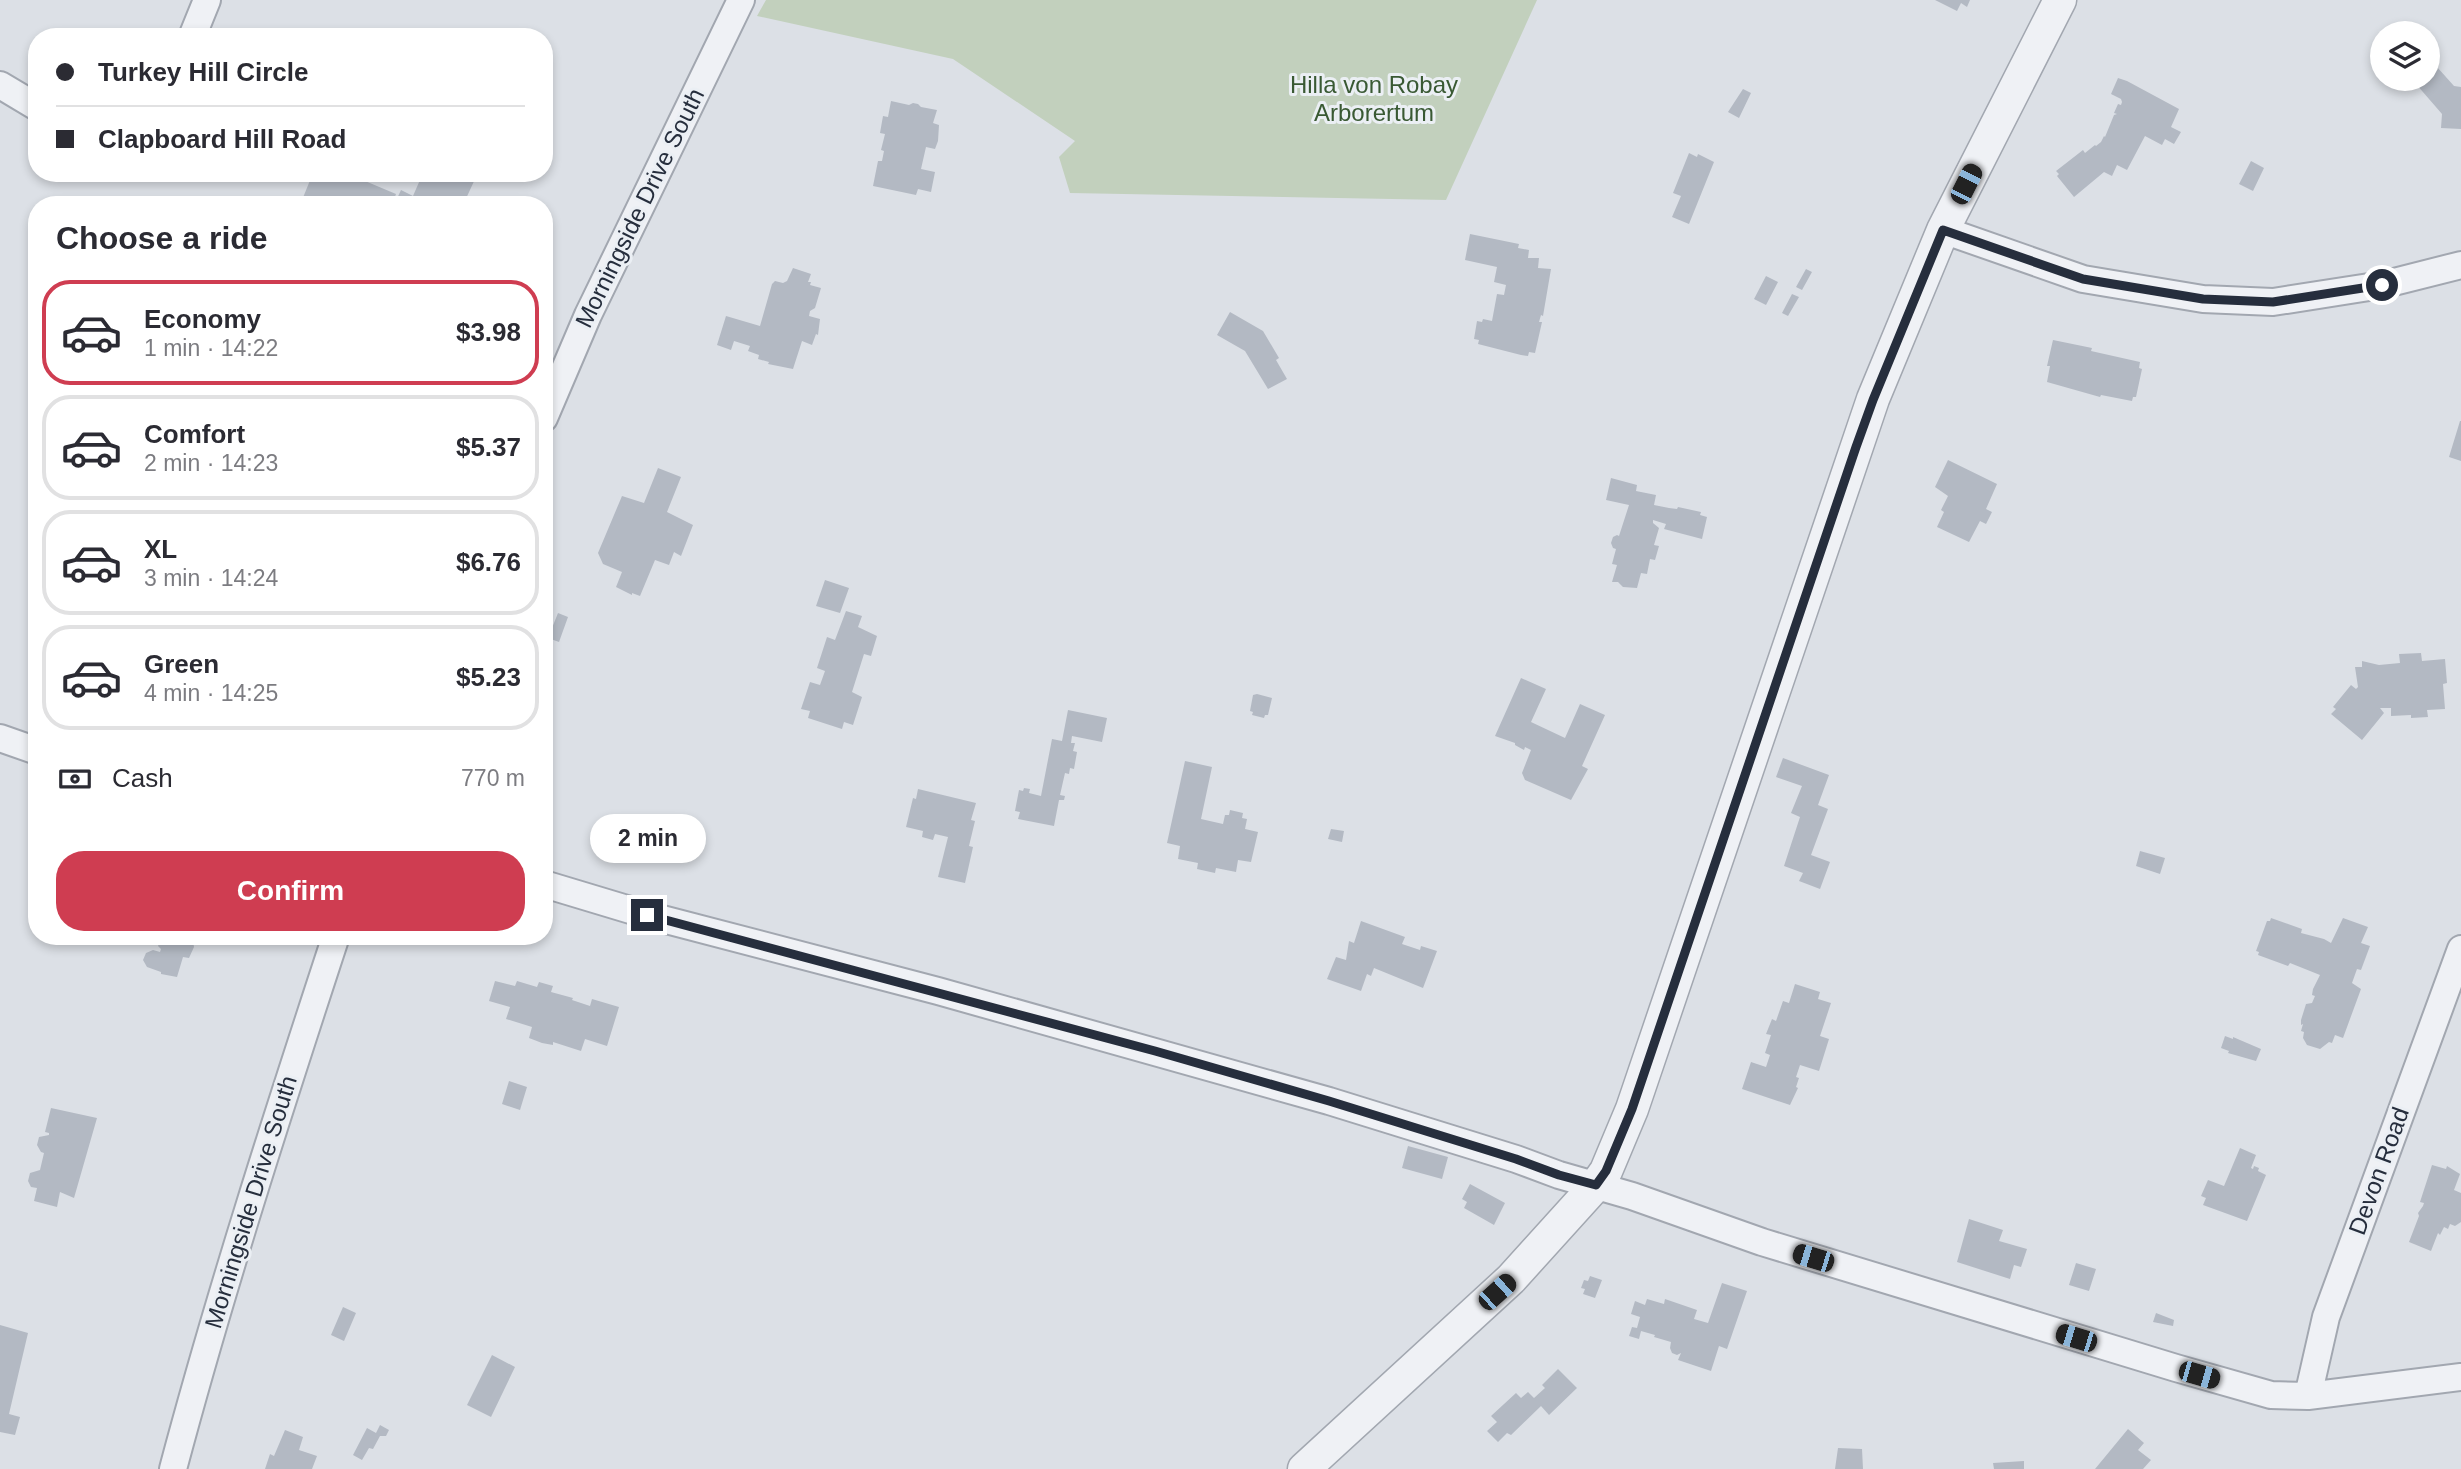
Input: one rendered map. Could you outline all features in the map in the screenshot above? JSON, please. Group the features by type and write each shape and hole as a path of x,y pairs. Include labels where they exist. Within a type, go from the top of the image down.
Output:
{"street":[{"path":"196,28 207,0"},
{"name":"Morningside Drive South","path":"553,397 588,315 741,0"},
{"path":"1304,1469 1511,1279 1606,1171 1632,1109 1860,435 1943,230 2060,0"},
{"path":"0,85 28,102"},
{"path":"1943,230 2083,279 2203,299 2273,302 2382,285 2461,265"},
{"path":"0,738 28,748"},
{"path":"553,887 751,944 938,991 1343,1105 1596,1185 1762,1242 2271,1395 2308,1396 2461,1377"},
{"name":"Morningside Drive South","path":"173,1469 261,1163 333,945"},
{"name":"Devon Road","path":"2308,1396 2326,1317 2461,949"}],"green space":[{"name":"Hilla von Robay Arborertum","path":"766,0 1537,0 1446,200 1070,193 1059,157 1075,141 953,59 757,16"}],"building":[{"path":"1935,0 1970,0 1967,7 1961,3 1957,11"},
{"path":"2440,70 2454,86 2461,87 2461,129 2441,128 2442,114 2422,91 2440,91"},
{"path":"2118,78 2179,109 2171,127 2181,132 2174,144 2165,139 2162,145 2145,136 2127,170 2117,165 2112,176 2104,172 2074,197 2056,171 2083,150 2085,153 2096,146 2105,137 2114,115 2117,114 2114,113 2118,104 2121,105 2122,102 2111,94"},
{"path":"1743,89 1751,93 1739,118 1728,112"},
{"path":"891,101 909,105 913,103 937,110 933,123 939,125 938,141 935,149 926,147 921,169 935,172 931,192 918,189 916,195 873,186 878,161 882,161 884,151 881,150 885,134 880,133 883,116 888,117"},
{"path":"1689,153 1697,157 1698,154 1714,162 1689,224 1672,217 1681,196 1673,193"},
{"path":"2251,161 2264,168 2253,191 2239,184"},
{"path":"309,182 367,182 396,194 395,196 304,196"},
{"path":"419,182 474,182 467,196 413,196"},
{"path":"401,190 413,196 398,196"},
{"path":"1470,234 1519,244 1518,248 1529,250 1528,258 1539,258 1538,268 1551,269 1535,353 1521,355 1478,344 1479,340 1474,339 1477,321 1492,321 1497,294 1504,295 1506,285 1494,282 1497,267 1465,260"},
{"path":"793,268 811,274 808,282 811,282 810,285 821,288 815,308 810,311 809,316 820,319 818,335 816,334 812,345 802,341 793,369 758,359 759,355 748,351 750,346 734,341 731,350 717,345 726,316 760,326 772,284 775,281 787,281"},
{"path":"1806,269 1812,272 1802,290 1796,287"},
{"path":"1766,276 1778,282 1766,305 1754,299"},
{"path":"1792,294 1799,297 1788,316 1782,313"},
{"path":"1230,312 1263,331 1279,358 1276,360 1287,379 1268,389 1245,351 1217,335"},
{"path":"2053,340 2140,362 2139,368 2142,369 2136,397 2133,397 2132,401 2101,395 2100,397 2047,382 2050,366 2047,366"},
{"path":"2461,421 2461,461 2449,457"},
{"path":"1948,460 1997,484 1986,509 1992,512 1986,524 1980,521 1969,542 1937,527 1948,496 1935,487"},
{"path":"658,468 681,477 667,512 693,525 681,556 674,552 669,565 655,560 640,596 632,595 616,587 622,572 603,564 598,553 622,496 644,503"},
{"path":"1611,478 1637,485 1636,491 1656,495 1654,505 1701,512 1700,515 1707,517 1702,539 1664,529 1666,524 1653,520 1659,528 1654,545 1659,546 1655,560 1650,559 1647,574 1641,573 1637,588 1623,587 1618,582 1612,582 1617,565 1612,564 1616,549 1611,543 1613,537 1619,536 1629,505 1606,500"},
{"path":"825,580 849,588 840,613 816,606"},
{"path":"846,611 862,616 858,627 877,636 871,656 864,654 852,692 862,697 853,725 844,722 842,729 808,718 810,711 801,709 810,682 820,685 825,671 817,668 827,637 835,640"},
{"path":"558,613 568,617 559,642 553,640 553,626"},
{"path":"2421,653 2422,661 2445,659 2445,709 2427,710 2428,717 2411,718 2411,715 2391,716 2391,708 2380,708 2384,713 2362,740 2331,714 2336,709 2333,707 2351,685 2356,689 2358,687 2355,667 2362,667 2362,661 2379,665 2400,663 2399,654"},
{"path":"1521,678 1546,689 1531,722 1565,738 1580,704 1605,715 1582,766 1588,769 1571,800 1525,780 1522,773 1531,750 1525,747 1524,750 1515,743 1495,736"},
{"path":"1253,695 1272,698 1268,715 1264,718 1252,715 1253,712 1250,711"},
{"path":"1068,710 1107,718 1102,742 1072,736 1071,743 1075,743 1073,751 1077,752 1074,769 1070,768 1069,774 1065,773 1060,795 1065,796 1064,800 1059,800 1054,826 1018,819 1020,812 1015,811 1019,790 1030,789 1029,793 1041,796 1052,739 1062,741"},
{"path":"1783,758 1829,775 1818,805 1828,809 1811,855 1830,862 1820,889 1799,881 1803,873 1784,866 1800,817 1791,813 1802,786 1776,777"},
{"path":"1185,761 1212,767 1201,819 1223,824 1225,815 1229,815 1230,810 1243,813 1242,818 1247,819 1245,829 1258,832 1251,862 1238,860 1236,872 1216,868 1215,873 1197,869 1198,863 1178,859 1180,846 1167,843"},
{"path":"918,789 976,803 971,820 975,821 969,846 973,847 965,883 938,877 948,837 935,834 933,840 922,837 923,831 906,827"},
{"path":"1331,829 1344,831 1342,842 1328,839"},
{"path":"2140,851 2165,858 2160,874 2136,866"},
{"path":"2271,918 2302,929 2301,933 2331,943 2343,918 2368,927 2361,943 2370,946 2361,970 2357,969 2352,983 2361,989 2343,1038 2335,1035 2332,1043 2329,1042 2320,1049 2307,1045 2303,1038 2304,1032 2301,1031 2301,1020 2306,1004 2312,1003 2315,996 2312,995 2313,989 2320,975 2290,963 2288,966 2258,955 2259,952 2256,951 2267,921"},
{"path":"1361,921 1405,937 1402,944 1420,950 1421,946 1437,951 1423,988 1374,968 1371,976 1367,974 1361,991 1327,979 1336,957 1346,960 1349,941 1354,943"},
{"path":"194,945 189,958 183,957 177,977 161,974 147,967 143,960 146,953 153,950 160,952 158,946"},
{"path":"495,981 515,986 517,981 537,987 539,982 553,986 551,992 590,1006 592,999 619,1007 607,1046 585,1039 581,1051 529,1038 532,1027 506,1019 510,1007 489,1001"},
{"path":"1795,984 1820,992 1818,999 1831,1003 1820,1036 1829,1039 1819,1071 1800,1065 1796,1077 1799,1078 1798,1088 1790,1105 1742,1089 1751,1062 1766,1067 1770,1055 1765,1053 1771,1035 1766,1034 1772,1019 1776,1021 1783,1001 1789,1003"},
{"path":"2225,1036 2261,1049 2256,1061 2228,1053 2229,1051 2221,1048"},
{"path":"509,1081 527,1087 520,1110 502,1104"},
{"path":"51,1108 97,1118 74,1198 60,1192 57,1207 34,1201 37,1188 31,1187 28,1181 30,1173 40,1170 44,1153 37,1145 39,1137 49,1135 45,1132"},
{"path":"1408,1146 1448,1157 1442,1179 1402,1168"},
{"path":"2240,1148 2256,1155 2251,1168 2259,1168 2258,1171 2266,1175 2247,1221 2203,1205 2206,1198 2201,1196 2208,1180 2224,1186"},
{"path":"2432,1165 2446,1169 2447,1166 2460,1174 2454,1190 2461,1193 2461,1222 2455,1226 2450,1224 2448,1229 2444,1227 2440,1235 2438,1233 2431,1251 2409,1242 2424,1203 2420,1202"},
{"path":"1470,1184 1505,1203 1494,1225 1464,1208 1467,1202 1462,1199"},
{"path":"1969,1219 2003,1230 1999,1241 2027,1249 2021,1267 2014,1265 2010,1279 1957,1262"},
{"path":"2076,1263 2096,1269 2089,1291 2069,1285"},
{"path":"1590,1276 1602,1280 1595,1298 1583,1294 1585,1289 1581,1288 1584,1280 1588,1281"},
{"path":"1722,1283 1747,1291 1727,1349 1719,1346 1711,1371 1678,1360 1681,1353 1672,1353 1671,1342 1654,1337 1655,1335 1641,1331 1639,1339 1629,1336 1632,1327 1637,1328 1640,1317 1631,1314 1635,1301 1645,1305 1647,1299 1664,1304 1665,1299 1697,1310 1694,1319 1708,1323"},
{"path":"343,1307 356,1313 344,1341 331,1335"},
{"path":"2156,1313 2174,1320 2173,1326 2153,1322"},
{"path":"0,1325 28,1333 9,1414 20,1417 15,1435 0,1432"},
{"path":"492,1355 515,1367 491,1417 467,1405"},
{"path":"1558,1369 1577,1388 1549,1415 1541,1406 1511,1435 1507,1433 1498,1442 1487,1431 1497,1422 1491,1416 1516,1393 1521,1398 1528,1392 1534,1398 1545,1388 1542,1385"},
{"path":"380,1425 389,1430 386,1436 380,1436 373,1449 369,1448 362,1460 353,1455 367,1428 376,1433"},
{"path":"2128,1429 2144,1443 2138,1450 2151,1460 2143,1469 2095,1469"},
{"path":"285,1430 303,1437 299,1450 317,1456 312,1469 265,1469 270,1454 274,1456"},
{"path":"1838,1448 1862,1449 1863,1469 1835,1469"},
{"path":"2024,1461 2024,1469 1994,1469 1993,1463"}],"route":[{"path":"647,915 1155,1051 1329,1101 1596,1185 1606,1171 1632,1109 1856,447 1943,230 2083,279 2203,299 2273,302 2382,285"}]}
